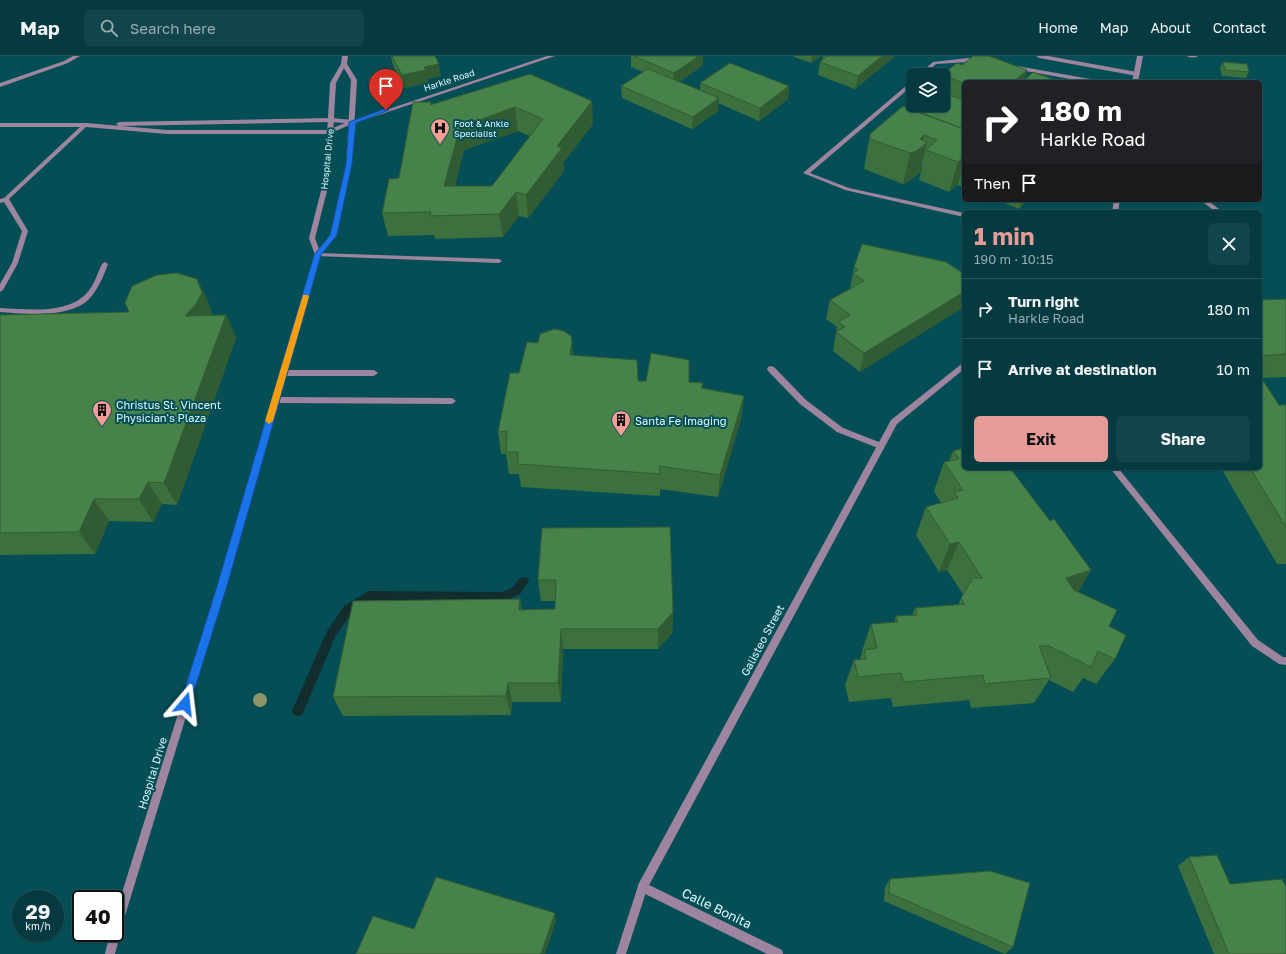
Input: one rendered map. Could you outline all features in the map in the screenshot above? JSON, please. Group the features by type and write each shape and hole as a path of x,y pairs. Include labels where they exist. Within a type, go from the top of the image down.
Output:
{"street":[{"path":"0,84 66,62 77,56"},
{"name":"Hospital Drive","path":"318,255 312,238 325,187 329,151 333,83 344,64 345,56"},
{"name":"Harkle Road","path":"329,132 353,122 552,56"},
{"path":"1039,56 1137,74"},
{"path":"1136,80 1140,56"},
{"path":"1190,56 1195,56"},
{"path":"929,68 935,63 968,60 983,62"},
{"name":"Hospital Drive","path":"110,954 125,896 222,586 318,255 333,235 349,164 353,122 354,80 344,64"},
{"path":"1013,68 1084,80"},
{"path":"906,88 806,173 847,189 962,216"},
{"path":"0,125 85,125 331,120 353,122"},
{"path":"0,290 16,263 25,231 3,200 85,125 166,132 329,132"},
{"path":"1206,202 1217,210"},
{"path":"318,255 499,261"},
{"path":"0,310 35,312 66,308 88,297 105,264"},
{"name":"Galisteo Street","path":"622,954 643,887 894,422 962,368"},
{"path":"771,369 803,402 840,430 881,446"},
{"path":"283,373 374,373"},
{"path":"275,400 452,401"},
{"path":"1116,470 1255,643 1282,661 1286,661"},
{"name":"Calle Bonita","path":"643,887 778,954"}],"building":[{"path":"392,56 435,56 439,64 424,67 426,70 402,75"},
{"path":"634,56 699,56 674,73"},
{"path":"827,56 882,56 858,76 820,62"},
{"path":"973,56 989,56 1027,70 1015,80 962,80 962,82 950,78 950,69 957,63 962,65"},
{"path":"1223,62 1247,64 1249,72 1225,70"},
{"path":"730,63 789,86 760,108 700,83"},
{"path":"648,69 719,98 693,117 621,86"},
{"path":"1033,72 1055,80 1024,80"},
{"path":"530,74 592,101 557,146 562,148 526,195 516,192 499,214 430,216 431,212 382,213 389,179 399,178 413,102 431,102 430,105","holes":["515,107 543,119 492,186 444,186 460,127"]},
{"path":"950,95 962,99 962,128 920,113 950,112"},
{"path":"903,106 906,107 906,112 919,112 962,128 962,158 958,162 926,150 937,140 924,135 920,139 927,142 917,151 910,153 870,139 870,134"},
{"path":"862,244 946,262 962,273 962,293 864,353 836,332 845,327 838,322 850,315 830,300 864,281 853,273 858,270 854,267"},
{"name":"Christus St. Vincent Physician's Plaza","path":"177,273 197,279 202,293 196,304 185,316 226,315 164,483 148,482 139,499 94,499 79,532 0,533 0,315 129,312 125,303 132,286 157,275"},
{"path":"1286,299 1286,354 1262,356 1262,300"},
{"name":"Santa Fe Imaging","path":"554,329 564,331 571,336 572,341 570,355 637,360 638,381 646,381 651,353 689,360 689,382 703,383 701,388 744,396 720,475 659,466 660,474 518,464 518,452 506,452 507,431 498,432 510,373 519,373 527,342 538,343 540,334"},
{"path":"1262,379 1279,405 1286,405 1286,527 1251,470 1262,470"},
{"path":"962,449 962,470 1012,470 1050,521 1054,519 1091,570 1066,578 1074,590 1117,610 1109,626 1126,635 1115,659 1098,651 1091,667 1049,646 1039,646 1051,678 985,684 983,675 904,682 901,673 858,677 854,660 866,659 864,650 877,648 871,624 898,622 896,616 917,615 915,608 965,604 961,598 973,578 982,578 959,542 950,544 926,507 958,498 954,492 963,490 944,462 959,459 953,451"},
{"path":"670,527 673,612 658,629 561,629 558,683 508,683 506,696 333,697 353,601 520,599 519,610 555,609 556,580 538,580 542,528"},
{"path":"1217,855 1230,884 1282,879 1286,887 1286,954 1229,954 1189,857"},
{"path":"990,871 1030,883 1013,947 889,893 890,879"},
{"path":"436,877 555,913 541,954 356,954 373,916 414,929"}],"waterway":[{"path":"298,711 331,634 348,609 369,596 503,597 516,591 524,581"}],"slow traffic":[{"path":"269,421 305,297"}],"place":[{"name":"Foot & Ankle Specialist","path":"440,145"},
{"name":"Christus St. Vincent Physician's Plaza","path":"102,427"},
{"name":"Santa Fe Imaging","path":"621,437"}],"route":[{"path":"185,704 222,586 318,255 333,235 349,164 353,122 386,110"}]}
